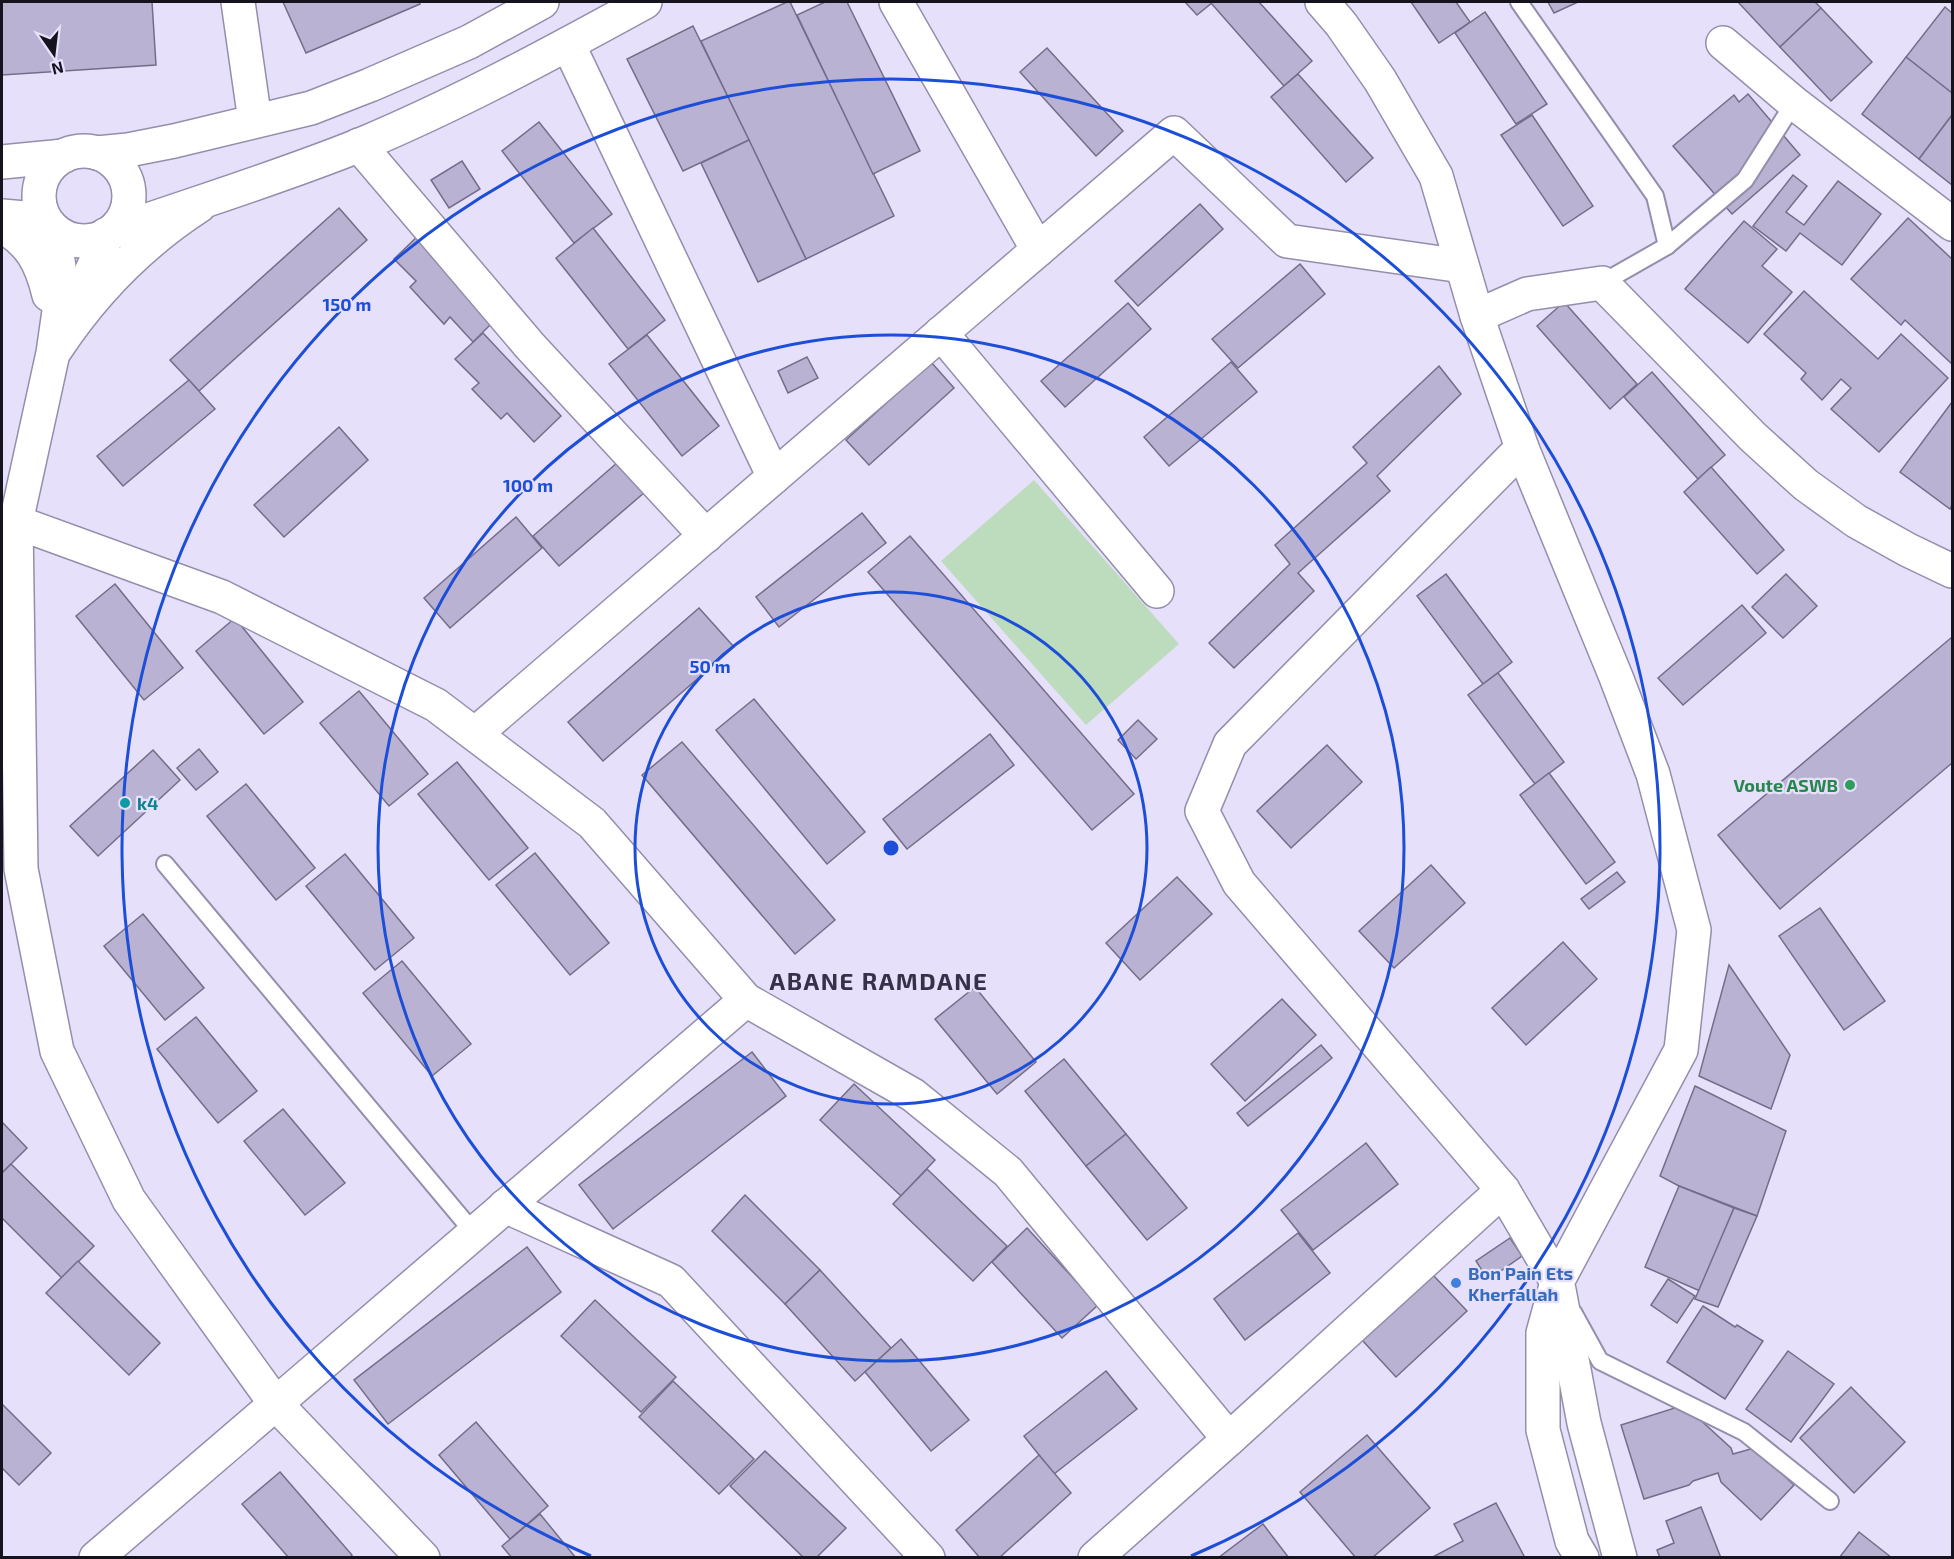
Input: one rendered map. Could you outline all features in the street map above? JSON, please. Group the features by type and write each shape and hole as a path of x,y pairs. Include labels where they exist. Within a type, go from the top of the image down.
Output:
{"street":[{"path":"238,2 255,121"},
{"path":"2,162 64,156 80,152 129,150 311,108 468,42 542,2"},
{"path":"2,216 25,218 79,241 95,240 359,145 472,94 645,2"},
{"path":"896,2 1038,250"},
{"path":"1322,2 1341,24 1380,80 1436,176 1477,316 1522,448 1616,677 1653,774 1694,930 1681,1050 1557,1282 1543,1333 1543,1430 1572,1541 1582,1557"},
{"path":"568,44 774,477"},
{"path":"1723,44 1794,103 1953,224"},
{"path":"474,734 1174,133 1287,241 1462,266"},
{"path":"359,145 530,346 706,536"},
{"path":"53,353 107,234 122,221 128,206 128,189 122,173 111,161 97,153"},
{"path":"64,156 51,166 42,179 38,196 41,212 52,228 61,290 53,353 16,522 21,869 57,1052 129,1200 275,1403 423,1557"},
{"path":"53,353 82,312 116,275 152,241 213,197"},
{"path":"2,226 25,242 37,257 51,303 53,353"},
{"path":"1477,316 1527,294 1602,283 1753,437 1806,484 1856,521 1908,550 1953,571"},
{"path":"941,333 1157,591"},
{"path":"1522,448 1230,744 1202,811 1239,883 1503,1190 1557,1282 1584,1423 1620,1557"},
{"path":"16,522 222,597 436,705 592,823 746,1000 913,1095 1008,1172 1229,1439"},
{"path":"96,1557 746,1000"},
{"path":"1095,1557 1229,1439 1503,1190"},
{"path":"505,1206 671,1281 928,1557"}],"lane":[{"path":"1520,2 1655,196 1667,246"},
{"path":"1602,283 1667,246 1745,180 1794,103"},
{"path":"165,864 474,1233"},
{"path":"1557,1282 1600,1361 1744,1432 1830,1501"}],"green space":[{"path":"1034,480 1179,644 1086,725 941,561"}],"building":[{"path":"2,2 32,2 20,16 2,19"},
{"path":"2,2 152,2 156,65 2,75"},
{"path":"283,2 419,2 420,4 306,53"},
{"path":"790,2 894,216 806,259 701,41"},
{"path":"825,2 847,2 920,151 873,174 797,15"},
{"path":"1185,2 1213,2 1197,15"},
{"path":"1259,2 1312,61 1284,86 1211,3"},
{"path":"1411,2 1456,2 1470,22 1439,43"},
{"path":"1548,2 1578,2 1554,13"},
{"path":"1738,2 1815,2 1821,8 1780,47"},
{"path":"1945,7 1952,13 1952,93 1906,57"},
{"path":"1821,8 1872,62 1831,101 1780,47"},
{"path":"1485,12 1547,104 1516,124 1455,33"},
{"path":"693,26 749,140 683,171 627,59"},
{"path":"1047,48 1123,131 1096,156 1020,72"},
{"path":"1906,57 1952,93 1952,115 1919,159 1862,114"},
{"path":"1298,74 1373,158 1346,182 1271,97"},
{"path":"1748,94 1800,155 1732,214 1673,146 1734,95 1739,102"},
{"path":"1532,115 1593,206 1563,226 1501,135"},
{"path":"1952,115 1952,185 1919,159"},
{"path":"539,122 612,214 574,243 502,151"},
{"path":"749,140 806,259 758,282 701,163"},
{"path":"462,161 480,189 449,208 431,180"},
{"path":"1793,175 1807,186 1786,212 1804,225 1838,181 1881,214 1842,265 1800,233 1786,251 1753,226"},
{"path":"1200,204 1223,229 1138,306 1115,281"},
{"path":"339,208 367,240 199,391 170,360"},
{"path":"1908,218 1952,259 1952,364 1905,320 1901,325 1851,279"},
{"path":"1744,221 1777,249 1762,266 1792,292 1748,343 1685,289"},
{"path":"593,228 665,320 628,349 556,258"},
{"path":"422,232 500,315 473,342 450,317 444,324 410,287 416,281 394,259"},
{"path":"1300,264 1325,294 1238,368 1212,339"},
{"path":"1804,291 1878,359 1901,334 1948,378 1879,452 1831,409 1851,388 1841,379 1822,400 1801,379 1806,373 1764,334"},
{"path":"1564,302 1637,384 1610,409 1537,326"},
{"path":"1128,303 1151,329 1065,407 1041,381"},
{"path":"483,333 561,416 534,442 507,413 501,419 472,389 479,383 455,359"},
{"path":"647,335 719,426 682,456 609,364"},
{"path":"807,357 818,378 788,393 778,371"},
{"path":"931,362 954,388 869,465 846,440"},
{"path":"1231,362 1257,392 1169,466 1144,437"},
{"path":"1439,366 1461,394 1377,476 1390,491 1298,573 1314,591 1234,668 1209,643 1290,564 1275,545 1367,463 1353,447"},
{"path":"1652,372 1725,455 1698,479 1624,397"},
{"path":"189,380 215,409 123,486 97,456"},
{"path":"1952,402 1952,505 1950,509 1900,472"},
{"path":"339,427 368,460 284,537 254,505"},
{"path":"618,462 645,492 559,566 533,536"},
{"path":"1711,467 1784,550 1757,574 1684,492"},
{"path":"862,513 886,543 779,627 756,597"},
{"path":"516,517 542,548 450,628 424,598"},
{"path":"910,536 1134,794 1092,830 868,572"},
{"path":"1446,574 1512,662 1483,684 1417,596"},
{"path":"1786,574 1817,606 1783,638 1752,607"},
{"path":"115,584 183,668 144,700 76,616"},
{"path":"1742,605 1766,633 1683,705 1658,678"},
{"path":"699,608 734,647 603,761 568,722"},
{"path":"235,618 303,702 264,734 196,651"},
{"path":"1952,637 1952,763 1780,909 1718,835"},
{"path":"1498,673 1564,762 1535,784 1468,695"},
{"path":"359,691 428,774 389,806 320,723"},
{"path":"754,699 865,832 827,864 716,730"},
{"path":"1138,720 1157,739 1136,759 1118,740"},
{"path":"990,734 1014,765 907,849 883,819"},
{"path":"682,742 835,920 795,954 642,775"},
{"path":"1327,745 1362,782 1291,848 1257,811"},
{"path":"199,749 218,772 196,790 177,768"},
{"name":"k4","path":"153,750 180,780 98,856 70,826"},
{"path":"457,762 528,848 489,880 418,794"},
{"path":"1549,773 1615,862 1586,884 1520,795"},
{"path":"246,784 315,868 276,900 207,816"},
{"path":"535,853 609,943 570,975 496,885"},
{"path":"345,854 414,938 375,970 306,886"},
{"path":"1431,865 1465,903 1394,968 1359,931"},
{"path":"1617,872 1625,882 1589,909 1581,899"},
{"path":"1177,877 1212,914 1140,980 1106,943"},
{"path":"1820,908 1885,1001 1844,1030 1779,936"},
{"path":"143,914 204,988 165,1020 104,946"},
{"path":"1563,942 1597,979 1526,1045 1492,1008"},
{"path":"402,961 471,1044 432,1076 363,993"},
{"path":"1729,965 1790,1055 1771,1109 1699,1076"},
{"path":"975,987 1036,1062 997,1094 935,1019"},
{"path":"1282,999 1316,1035 1245,1101 1211,1064"},
{"path":"196,1017 257,1091 218,1123 157,1049"},
{"path":"1321,1045 1332,1058 1248,1126 1237,1113"},
{"path":"752,1052 786,1096 613,1229 579,1185"},
{"path":"1064,1059 1126,1134 1086,1166 1025,1091"},
{"path":"854,1084 935,1160 901,1196 820,1120"},
{"path":"1695,1086 1786,1131 1757,1216 1679,1186 1660,1176"},
{"path":"283,1109 345,1183 305,1215 244,1141"},
{"path":"2,1122 27,1148 2,1173"},
{"path":"1126,1134 1187,1208 1147,1240 1086,1166"},
{"path":"1366,1143 1398,1184 1313,1250 1281,1210"},
{"path":"11,1164 94,1246 62,1278 2,1218 2,1173"},
{"path":"927,1169 1007,1246 973,1281 893,1204"},
{"path":"1679,1186 1734,1208 1700,1291 1645,1267"},
{"path":"745,1195 820,1270 785,1304 712,1231"},
{"path":"1734,1208 1757,1216 1718,1307 1695,1299"},
{"path":"1027,1228 1098,1305 1062,1338 992,1262"},
{"path":"1298,1233 1330,1273 1245,1340 1214,1299"},
{"path":"1510,1238 1522,1256 1488,1280 1476,1261"},
{"path":"527,1247 561,1292 388,1424 354,1380"},
{"path":"78,1261 160,1343 129,1375 46,1293"},
{"path":"820,1270 891,1348 855,1381 785,1304"},
{"path":"1433,1275 1467,1311 1396,1377 1362,1340"},
{"path":"1668,1279 1695,1296 1677,1323 1651,1305"},
{"path":"595,1300 676,1377 641,1412 561,1336"},
{"path":"1703,1306 1735,1327 1737,1325 1763,1341 1725,1399 1667,1362"},
{"path":"901,1339 969,1420 931,1451 865,1372"},
{"path":"1788,1351 1834,1384 1791,1442 1746,1409"},
{"path":"1106,1371 1137,1409 1054,1474 1024,1436"},
{"path":"673,1381 754,1459 719,1494 639,1417"},
{"path":"1851,1387 1905,1442 1854,1493 1800,1438"},
{"path":"2,1404 51,1453 19,1485 2,1468"},
{"path":"1684,1405 1731,1448 1733,1454 1754,1448 1794,1485 1761,1520 1721,1482 1718,1473 1644,1499 1621,1425"},
{"path":"476,1422 548,1506 510,1539 439,1455"},
{"path":"1367,1435 1430,1508 1372,1558 1356,1558 1300,1492"},
{"path":"765,1451 846,1528 816,1558 804,1558 730,1486"},
{"path":"1039,1455 1071,1493 999,1558 980,1558 956,1530"},
{"path":"280,1472 352,1555 350,1558 289,1558 242,1504"},
{"path":"1496,1503 1525,1558 1431,1558 1463,1541 1454,1524"},
{"path":"1701,1507 1721,1558 1660,1558 1657,1550 1674,1543 1666,1521"},
{"path":"540,1514 576,1558 512,1558 502,1546"},
{"path":"1263,1524 1289,1558 1218,1558"},
{"path":"1859,1532 1892,1558 1839,1558"}],"place":[{"name":"Voute ASWB","path":"1850,785"},
{"name":"k4","path":"125,803"},
{"name":"Bon Pain Ets Kherfallah","path":"1456,1283"}],"district":[{"name":"ABANE RAMDANE","path":"879,980"}]}
